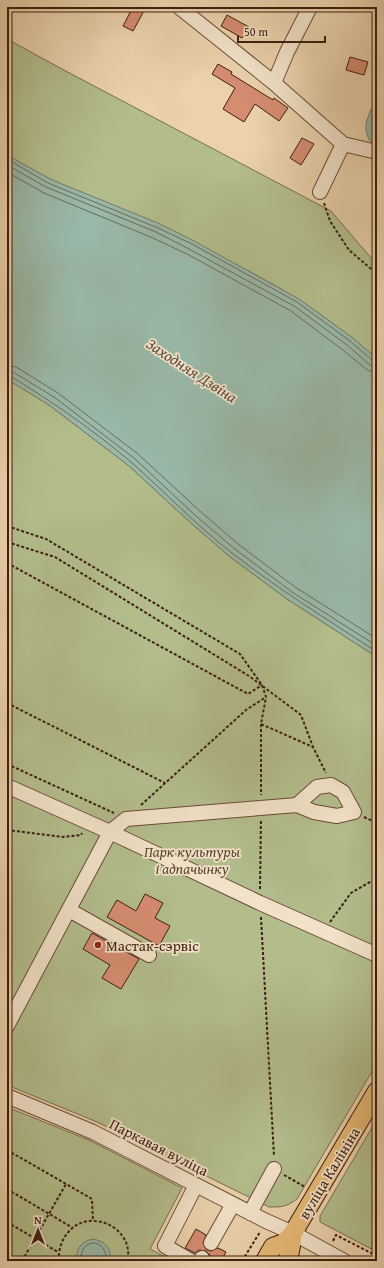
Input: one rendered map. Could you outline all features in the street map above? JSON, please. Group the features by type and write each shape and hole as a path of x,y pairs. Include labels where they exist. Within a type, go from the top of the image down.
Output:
{"main road":[{"name":"вуліца Калініна","path":"265,1261 273,1248 284,1243 293,1233 377,1091"},
{"name":"вуліца Калініна","path":"287,1261 293,1233"}],"street":[{"path":"179,7 274,83 343,144 377,152"},
{"path":"274,83 287,52 310,7"},
{"path":"320,192 343,144"},
{"path":"7,1026 110,832 126,819 297,805 314,812 337,816 354,812 343,792 331,785 317,787 297,805"},
{"path":"7,786 90,822 260,903 377,955"},
{"path":"69,910 149,955"},
{"name":"Паркавая вуліца","path":"7,1096 93,1132 250,1213 293,1233 344,1261"},
{"path":"250,1213 274,1169"},
{"path":"196,1185 165,1246 198,1260"},
{"path":"211,1243 233,1204"}],"path":[{"path":"320,192 330,221 349,250 377,274"},
{"path":"7,526 46,540 240,654 262,685 266,697 261,724 260,903 274,1145"},
{"path":"7,542 54,557 262,685 301,715 313,747 331,785"},
{"path":"7,563 248,694 262,685"},
{"path":"7,764 126,819 246,710 266,697"},
{"path":"7,703 164,783"},
{"path":"261,724 313,747"},
{"path":"7,830 63,837 80,835 90,822"},
{"path":"324,931 350,893 377,878"},
{"path":"7,1150 92,1200 93,1221"},
{"path":"7,1163 13,1153"},
{"path":"22,1261 66,1184"},
{"path":"7,1189 50,1213 73,1228"},
{"path":"59,1261 58,1252 64,1236 73,1228 82,1223 93,1221 109,1224 124,1237 129,1256 128,1261"},
{"path":"7,1222 58,1252"},
{"path":"336,1235 377,1256"},
{"path":"242,1261 256,1238"}],"green space":[{"path":"7,39 331,211 377,265 377,359 314,310 256,275 201,248 65,187 7,155"},
{"name":"Парк культуры і адпачынку","path":"7,379 49,405 128,465 229,556 287,599 377,657 377,1063 297,1199 290,1204 281,1207 269,1207 97,1122 7,1085"},
{"path":"7,1107 91,1141 182,1188 150,1249 173,1261 7,1261"},
{"path":"377,1119 377,1252 320,1222 320,1216"}],"water":[{"path":"377,106 377,146 369,140 366,131 366,123 371,109"},
{"name":"Заходняя Дзвіна","path":"7,155 50,179 160,224 194,241 299,299 353,338 377,359 377,657 287,599 229,556 128,465 49,405 7,379"},
{"path":"93,1239 107,1246 110,1253 110,1261 77,1261 77,1253 80,1246"}],"building":[{"path":"133,7 146,7 133,31 123,26"},
{"path":"227,15 249,27 242,38 221,26"},
{"path":"350,57 368,62 364,75 346,70"},
{"path":"218,64 232,72 231,74 273,100 274,98 288,108 279,121 255,104 244,122 223,109 235,88 212,74"},
{"path":"302,138 314,144 301,165 290,158"},
{"path":"145,894 163,903 155,918 170,926 159,946 107,917 117,900 136,911"},
{"path":"92,933 139,959 121,989 102,978 110,965 83,949"},
{"path":"196,1229 206,1235 203,1243 207,1250 211,1251 218,1248 226,1252 221,1261 210,1261 210,1255 206,1251 199,1250 195,1253 185,1248"}],"place":[{"name":"Мастак-сэрвіс","path":"98,945"}]}
